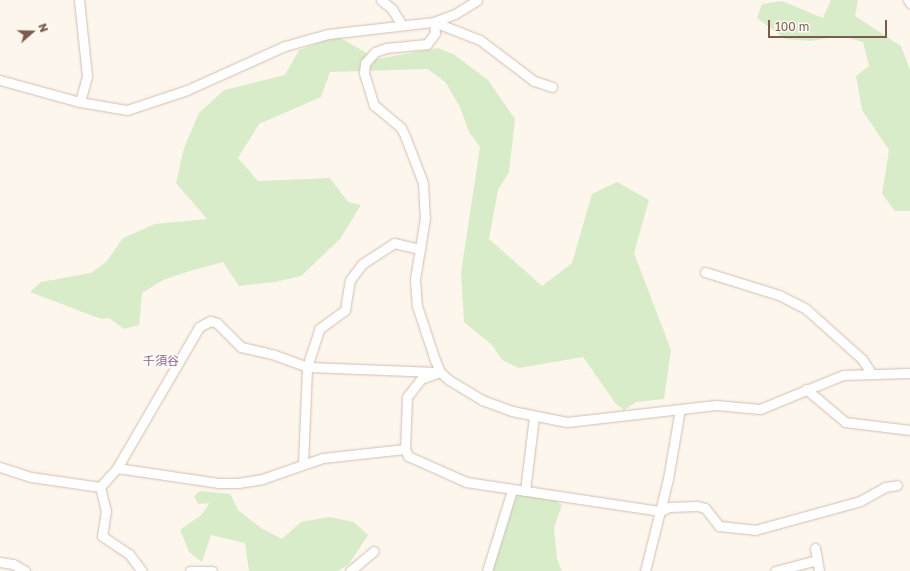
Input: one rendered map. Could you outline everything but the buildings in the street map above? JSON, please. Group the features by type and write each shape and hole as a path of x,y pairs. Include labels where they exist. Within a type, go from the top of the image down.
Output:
{"street":[{"path":"79,0 87,76 80,102"},
{"path":"381,0 392,9 402,25"},
{"path":"0,80 80,102 127,110 148,105 285,46 328,34 434,22 455,14 477,0"},
{"path":"434,22 480,40 534,80 552,87"},
{"path":"434,22 435,33 427,44 386,48 375,52 365,63 364,73 374,105 401,128 423,183 425,218 415,279 418,306 440,372"},
{"path":"303,464 307,367 319,328 345,310 355,270 388,245 404,244 420,249"},
{"path":"705,272 779,295 806,309 862,359 871,373"},
{"path":"0,467 31,477 100,487 110,480 168,376 203,324 217,323 241,347 272,354 307,367 440,372 482,400 534,417 567,422 716,405 760,409 843,375 910,373"},
{"path":"440,372 421,379 407,397 406,449 408,456 457,479 512,490 599,500 661,511 669,507 697,506 705,508 719,526 755,530 860,501 885,487 897,485"},
{"path":"806,389 845,422 910,430"},
{"path":"645,571 661,511 680,408"},
{"path":"525,492 534,417"},
{"path":"117,468 238,483 262,479 323,458 406,449"},
{"path":"100,487 106,511 102,536 129,554 139,568 128,571"},
{"path":"487,571 512,490"},
{"path":"815,548 819,571"},
{"path":"350,571 374,551"},
{"path":"774,571 817,560"},
{"path":"0,562 13,564 25,571"},
{"path":"190,571 212,571"}],"green space":[{"path":"831,0 858,0 855,16 901,46 910,70 910,211 895,211 882,194 889,150 862,110 856,76 869,66 863,42 841,36 811,41 785,39 757,18 762,4 782,1 823,18"},
{"path":"337,36 377,59 438,48 453,54 488,80 515,119 509,172 498,190 489,239 542,286 572,263 592,194 617,182 649,200 634,253 671,350 664,399 636,402 624,410 616,404 583,357 519,368 502,360 492,345 464,322 461,273 480,147 469,132 460,107 446,83 428,69 330,72 321,97 259,124 238,158 258,181 330,178 348,202 361,205 340,239 301,276 275,282 239,286 223,262 193,270 163,280 142,293 139,325 124,329 109,318 101,319 30,292 41,282 91,273 106,262 123,238 155,224 207,219 176,183 184,148 199,113 224,90 285,75 299,50"},
{"path":"200,491 230,494 238,510 261,528 282,539 301,522 329,517 354,522 368,535 349,564 338,571 249,571 245,543 211,535 202,562 189,552 180,530 201,515 210,503 198,504 194,496"},
{"path":"518,492 547,495 562,505 554,528 557,559 562,571 493,571 503,526"}],"district":[{"name":"千須谷","path":"161,361"}]}
